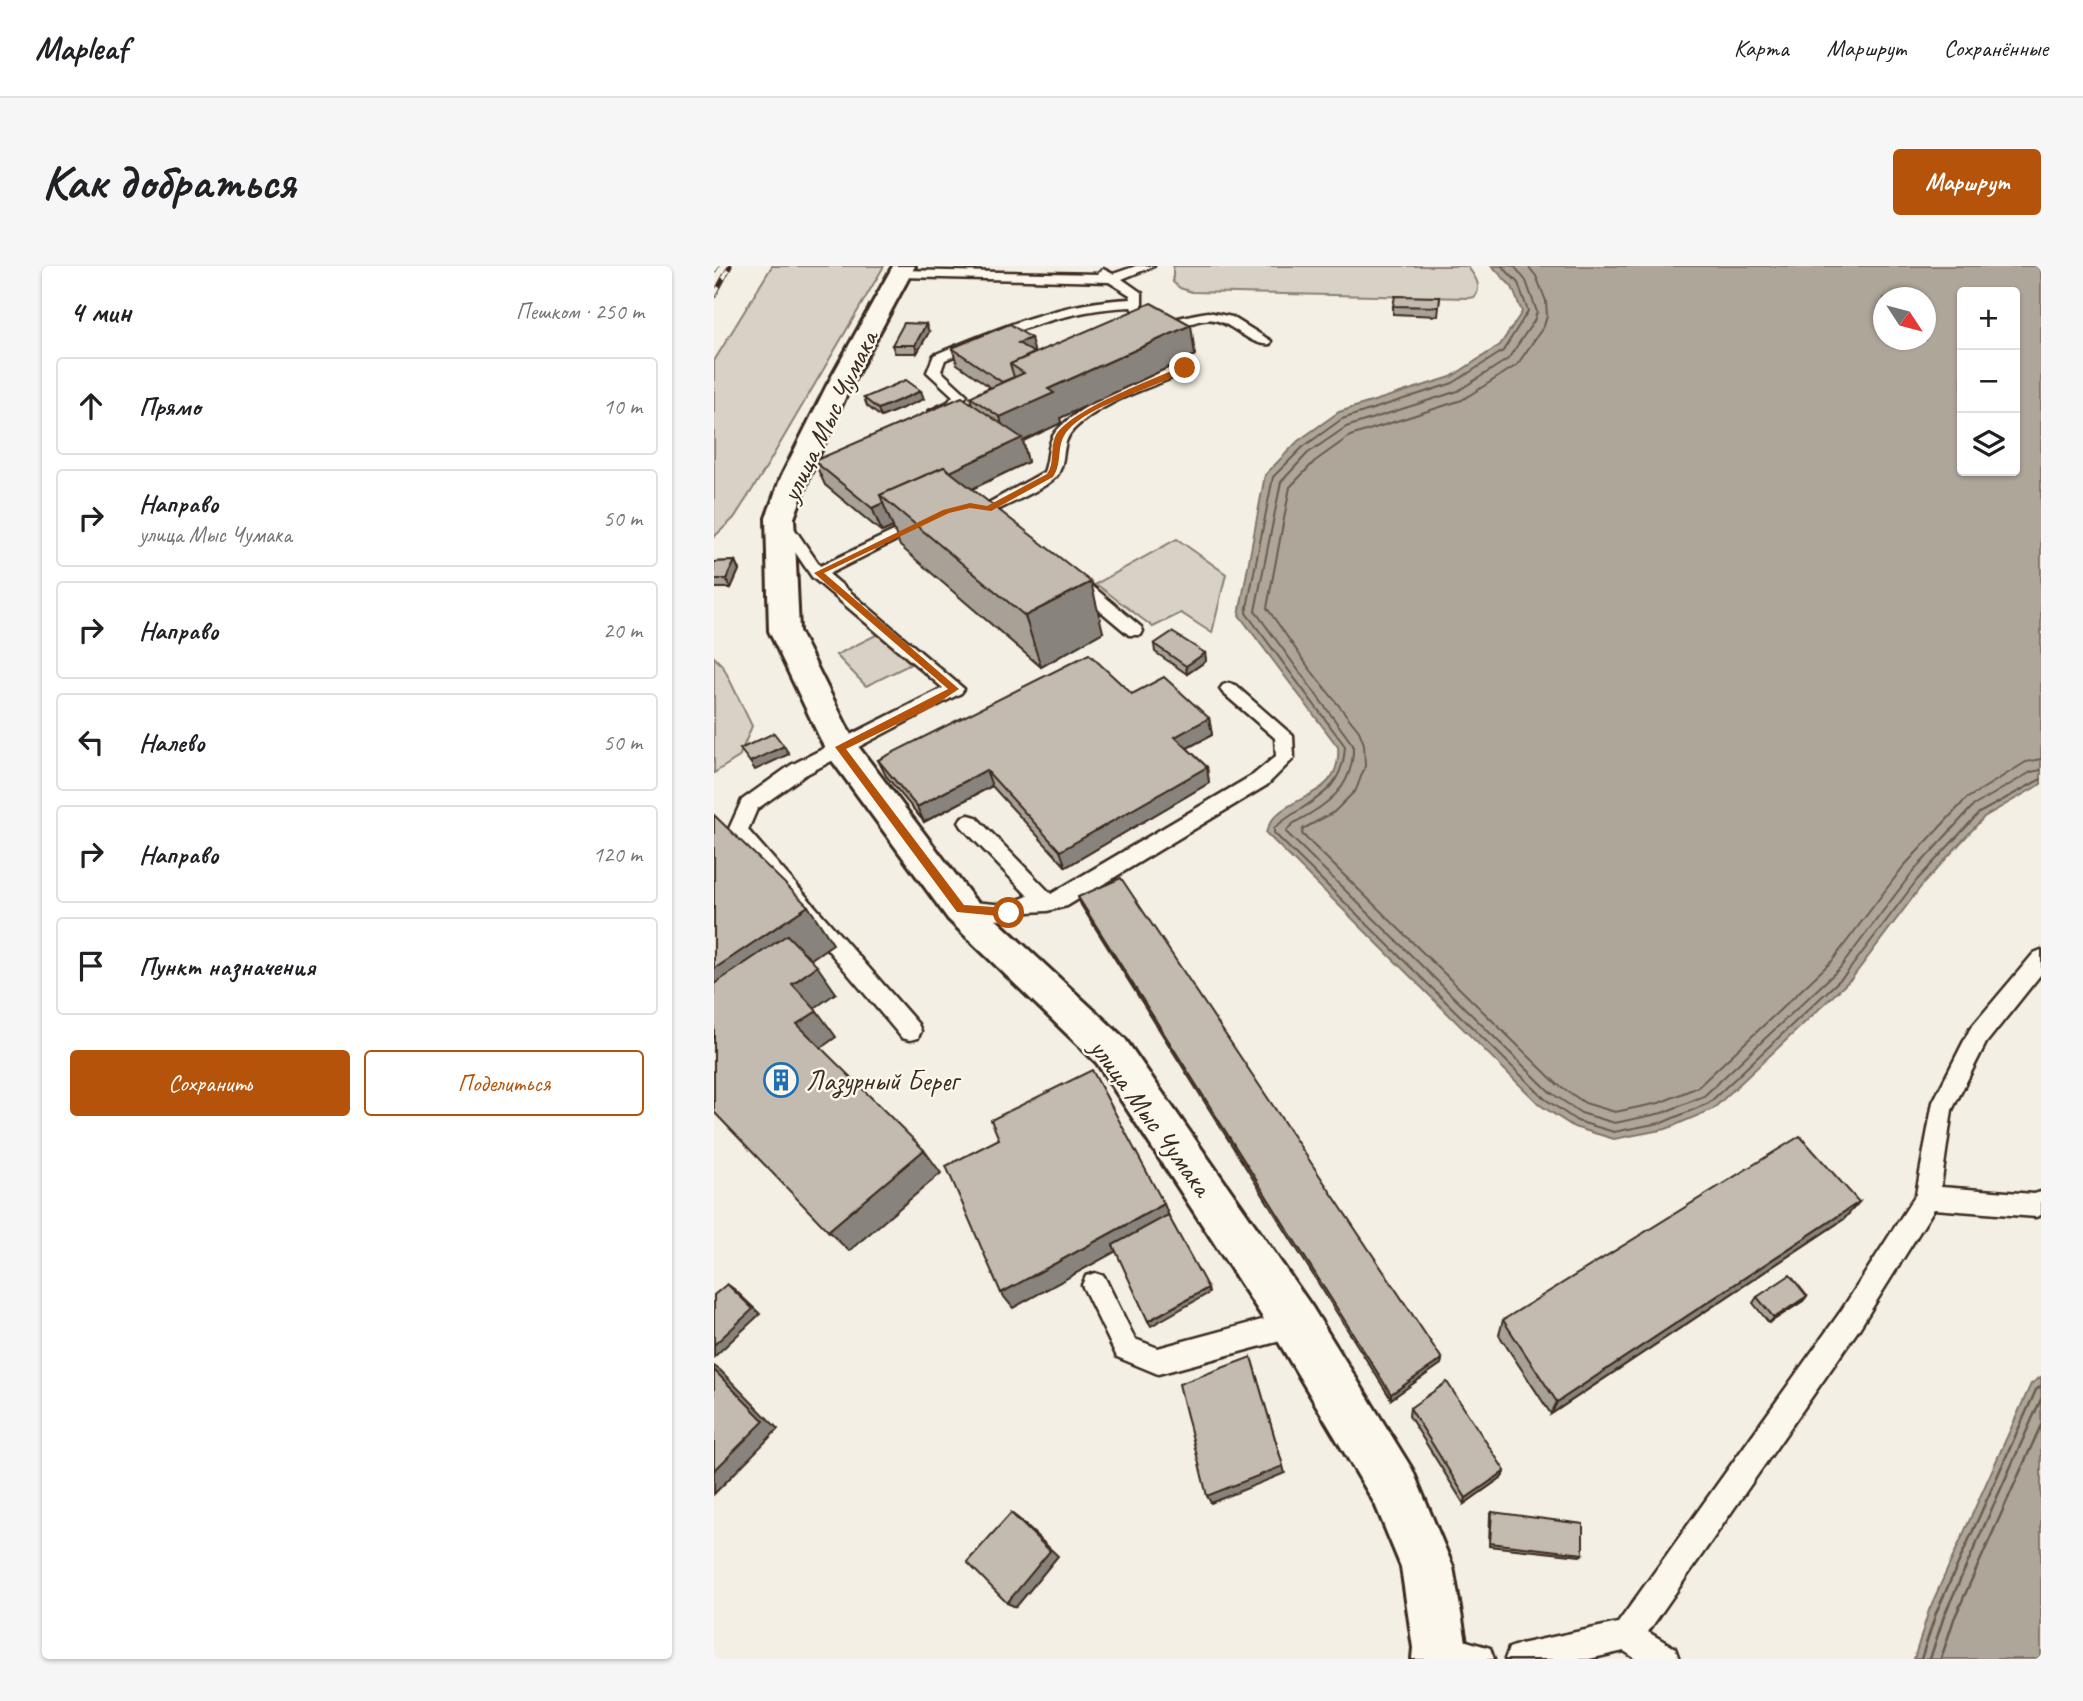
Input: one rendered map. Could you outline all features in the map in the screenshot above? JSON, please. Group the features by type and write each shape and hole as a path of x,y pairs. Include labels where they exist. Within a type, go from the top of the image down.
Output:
{"street":[{"name":"улица Мыс Чумака","path":"903,270 838,387 795,477 780,518 785,631 840,747 961,909 1111,1051 1295,1324 1394,1487 1427,1567 1453,1655"}],"lane":[{"path":"1089,266 1136,293 1139,310 1156,326 1171,326 1199,316 1217,316 1265,341"},
{"path":"903,270 1112,278 1148,266"},
{"path":"921,419 953,405 960,395 934,372 939,358 985,338 1060,316 1121,302 1136,303"},
{"path":"970,505 993,513 1050,475 1055,468 1059,437 1077,417 1185,368"},
{"path":"818,573 935,517"},
{"path":"780,518 807,561 818,573 955,689 798,770 749,805 738,831 910,1031"},
{"path":"1062,570 1135,631"},
{"path":"961,909 1009,913 1025,904 1047,904 1060,900 1260,780 1285,758 1284,736 1229,689"},
{"path":"969,822 1047,904"},
{"path":"1520,1659 1627,1636 1850,1320 1928,1198 1941,1109 1978,1036 2041,959"},
{"path":"1928,1198 2036,1206 2041,1203"},
{"path":"1095,1285 1126,1348 1158,1361 1295,1324"},
{"path":"1627,1636 1664,1659"}],"shaded area":[{"path":"772,266 884,266 761,476 734,518 714,537 714,361"},
{"path":"1173,266 1467,266 1477,281 1478,289 1475,297 1468,298 1192,292 1173,282"},
{"path":"1177,539 1226,574 1212,633 1181,613 1153,627 1096,584"},
{"path":"880,633 911,664 866,686 836,655"},
{"path":"714,657 723,666 752,726 739,757 714,773"}],"water":[{"path":"1492,266 2041,266 2041,784 1984,817 1923,884 1852,978 1713,1109 1666,1129 1614,1139 1574,1127 1540,1105 1266,833 1272,820 1282,810 1320,788 1330,779 1337,765 1338,747 1239,615 1265,475 1298,441 1339,412 1451,377 1500,345 1522,312 1512,287"},
{"path":"2041,1377 2041,1659 1914,1659 1929,1610 2031,1384"}],"building":[{"path":"1395,296 1440,297 1439,307 1393,306"},
{"path":"1151,303 1191,325 1048,389 1054,393 1000,417 970,397 1024,373 1010,364"},
{"path":"904,323 926,324 915,345 892,345"},
{"path":"1010,324 1031,338 1018,343 1034,353 1010,364 1014,377 1002,382 952,348"},
{"path":"906,380 921,391 878,409 864,398"},
{"path":"962,397 1022,438 950,472 944,467 880,495 883,503 872,508 814,461"},
{"path":"944,467 1091,582 1025,616 880,495"},
{"path":"735,561 726,579 714,579 714,562"},
{"path":"1172,632 1205,653 1186,666 1154,644"},
{"path":"1089,654 1132,694 1164,677 1209,718 1175,737 1207,767 1060,851 986,770 917,807 878,760"},
{"path":"774,733 784,746 750,762 740,749"},
{"path":"714,815 808,906 714,969"},
{"path":"1121,878 1442,1359 1391,1394 1078,897"},
{"name":"Лазурный Берег","path":"787,935 817,966 792,984 817,1011 797,1024 924,1150 828,1231 714,1112 714,984"},
{"path":"1092,1070 1164,1204 1001,1293 946,1166 999,1139 991,1120"},
{"path":"1800,1136 1859,1202 1557,1402 1503,1320"},
{"path":"1168,1215 1208,1288 1148,1321 1113,1245"},
{"path":"1790,1275 1807,1296 1774,1318 1757,1297"},
{"path":"727,1284 753,1309 714,1345 714,1295"},
{"path":"1251,1357 1283,1466 1207,1496 1179,1384"},
{"path":"714,1370 764,1421 714,1471"},
{"path":"1447,1382 1505,1471 1466,1498 1410,1408"},
{"path":"1492,1512 1583,1524 1583,1554 1490,1543"},
{"path":"1011,1513 1050,1551 1007,1603 967,1562"}],"railway":[{"path":"714,271 717,266"},
{"path":"714,296 730,266"}],"place":[{"name":"Лазурный Берег","path":"781,1080"}],"route":[{"path":"1009,913 961,909 840,747 928,705 955,689 818,573 946,512 970,505 988,509 1050,475 1055,468 1059,437 1077,417 1185,368"}]}
